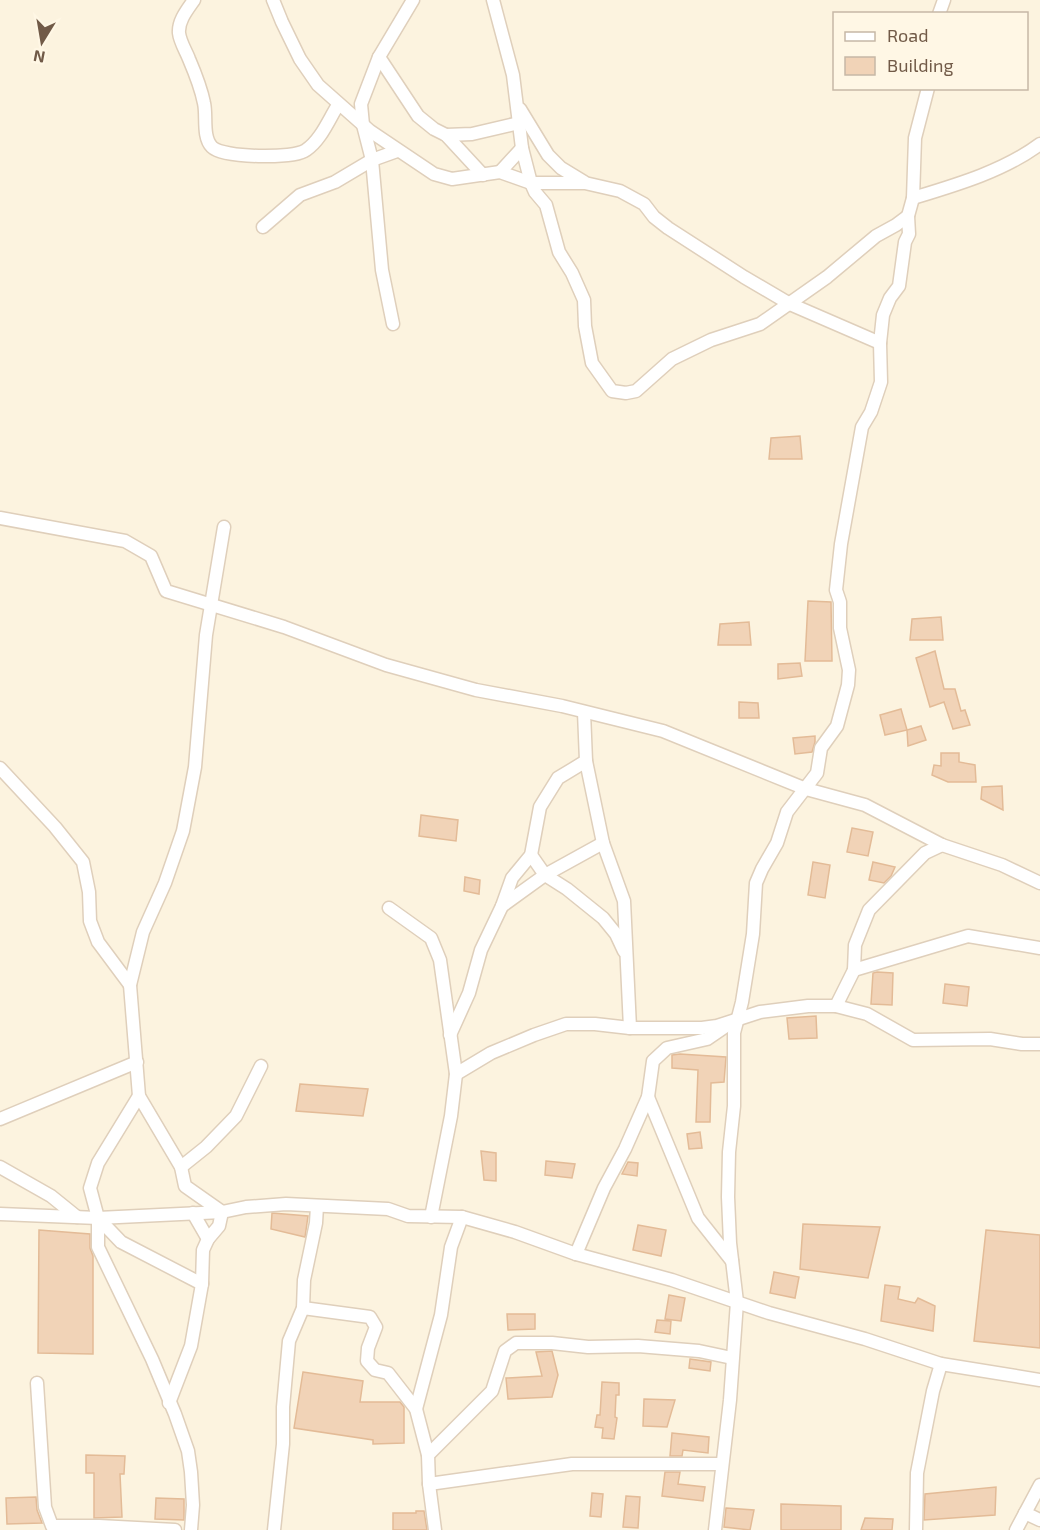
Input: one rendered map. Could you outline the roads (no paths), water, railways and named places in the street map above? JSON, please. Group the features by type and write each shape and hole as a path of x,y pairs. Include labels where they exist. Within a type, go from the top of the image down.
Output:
{"street":[{"path":"194,0 182,19 179,33 204,103 208,142 213,148 228,153 275,156 306,151 314,143 338,105"},
{"path":"273,0 300,59 318,85 338,105 397,151 443,178 483,176 500,172 531,183 585,183 633,196 668,228 790,304 880,343"},
{"path":"393,324 382,270 372,160 363,125 361,104 379,57 413,0"},
{"path":"493,0 513,75 522,148 531,183 546,205 559,252 572,273 584,300 585,326 592,363 612,392 636,391 672,359 711,340 760,324 847,261 876,236 908,216"},
{"path":"379,57 418,116 446,135 483,176"},
{"path":"715,1530 737,1302 728,1197 729,1152 734,1106 734,1033 742,1002 753,934 756,883 777,843 787,812 818,773 821,748 837,726 849,685 849,670 840,628 840,602 837,590 841,544 862,427 871,412 881,382 880,343 886,305 899,286 904,242 909,234 908,216 913,198 915,138 927,90"},
{"path":"349,114 361,104"},
{"path":"517,104 548,155 561,168 585,183"},
{"path":"446,135 472,134 519,123"},
{"path":"913,198 999,167 1040,144"},
{"path":"500,172 522,148"},
{"path":"263,227 300,195 335,182 372,160 397,151"},
{"path":"0,518 124,542 151,556 166,591 284,627 386,665 476,690 663,731 806,789 865,805 942,845 1002,865 1040,883"},
{"path":"222,1212 185,1186 182,1167 140,1096 130,985 143,932 165,884 183,831 195,767 206,635 224,527"},
{"path":"584,712 586,761 603,843 624,901 630,1028"},
{"path":"449,1036 469,993 481,950 502,906 512,878 531,855 540,807 558,778 586,761"},
{"path":"0,768 55,827 83,862 89,892 90,921 98,942 130,985"},
{"path":"502,906 545,875 603,843"},
{"path":"836,1006 855,970 855,945 869,910 925,853 942,845"},
{"path":"531,855 545,875 567,889 603,918 616,934 627,956"},
{"path":"389,908 431,938 440,960 456,1074 451,1116 431,1217"},
{"path":"855,970 968,936 1040,948"},
{"path":"456,1074 491,1053 566,1024 595,1024 630,1028 702,1028 784,1008 836,1006 867,1014 913,1040 990,1039 1040,1044"},
{"path":"576,1254 604,1188 625,1149 648,1097 653,1061 667,1048 707,1039 737,1018"},
{"path":"0,1119 137,1062"},
{"path":"182,1167 206,1147 236,1116 261,1066"},
{"path":"140,1096 98,1162 90,1188 98,1218 98,1247 152,1359 182,1432 191,1472 193,1506 191,1530"},
{"path":"648,1097 698,1218 732,1262"},
{"path":"0,1167 51,1196 77,1217"},
{"path":"0,1214 98,1218 222,1212 286,1203 388,1209 408,1216 462,1217 515,1232 576,1254 672,1280 941,1364 1040,1380"},
{"path":"274,1530 283,1444 289,1341 303,1308 303,1280 316,1223 317,1206"},
{"path":"169,1402 191,1346 202,1284 204,1250 208,1239 219,1226 222,1212"},
{"path":"193,1213 208,1239"},
{"path":"416,1409 441,1315 451,1247 462,1217"},
{"path":"98,1218 121,1242 202,1284"},
{"path":"303,1308 370,1317 376,1327 368,1348 367,1361 375,1370 388,1373 416,1409 428,1455 435,1530"},
{"path":"428,1455 492,1391 505,1351 516,1343 552,1343 588,1347 638,1346 699,1351 732,1358"},
{"path":"916,1530 917,1473 933,1391 941,1364"},
{"path":"37,1383 45,1507 52,1527 99,1526 175,1530"},
{"path":"429,1484 572,1464 722,1464"},
{"path":"1016,1530 1040,1485"},
{"path":"1025,1513 1040,1520"}]}
